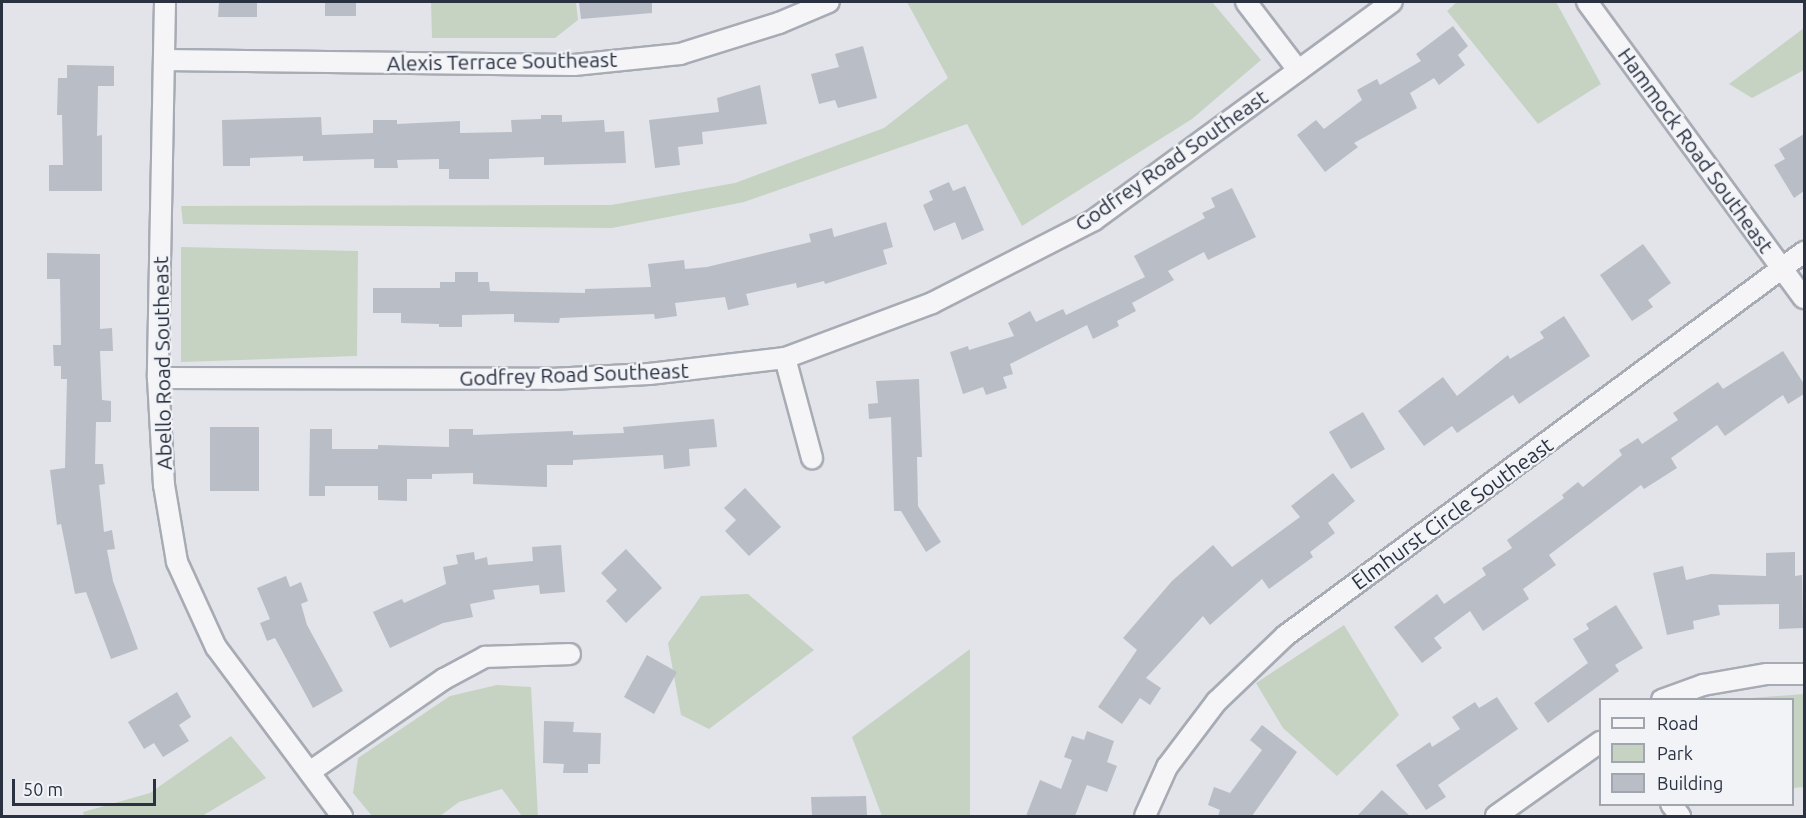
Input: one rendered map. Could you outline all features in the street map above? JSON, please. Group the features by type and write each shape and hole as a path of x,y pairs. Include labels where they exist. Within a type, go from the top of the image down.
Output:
{"street":[{"name":"Abello Road Southeast","path":"165,2 158,378 164,485 177,562 216,647 311,771 342,816"},
{"name":"Alexis Terrace Southeast","path":"164,60 574,65 680,54 780,23 830,2"},
{"path":"1246,2 1298,70"},
{"name":"Godfrey Road Southeast","path":"158,378 551,379 649,374 785,358 932,303 1094,220 1392,2"},
{"name":"Hammock Road Southeast","path":"1587,2 1804,298"},
{"name":"Elmhurst Circle Southeast","path":"1144,816 1167,767 1217,701 1285,636 1804,252"},
{"path":"785,358 812,458"},
{"path":"311,771 444,679 485,657 570,654"},
{"path":"1665,698 1714,683 1767,674 1804,674"},
{"path":"1496,816 1599,743"}],"green space":[{"path":"431,2 576,2 578,20 555,38 432,38"},
{"path":"907,2 1212,2 1261,60 1192,119 1022,226 967,124 744,202 612,228 183,224 181,206 611,205 735,183 884,128 948,78"},
{"path":"1457,2 1556,2 1601,84 1538,124 1447,11"},
{"path":"1804,28 1804,70 1752,98 1729,84"},
{"path":"181,247 358,251 357,356 181,362"},
{"path":"748,594 814,650 709,729 681,715 668,643 701,596"},
{"path":"1344,625 1399,715 1337,776 1283,728 1256,683"},
{"path":"970,649 970,816 882,816 852,737"},
{"path":"497,685 531,687 538,816 522,816 502,789 459,802 440,816 372,816 353,793 358,758 450,696"},
{"path":"1804,694 1804,787 1794,788 1794,698 1752,698"},
{"path":"231,736 266,778 202,816 84,816 83,812 150,793"}],"building":[{"path":"219,2 257,2 257,17 218,17"},
{"path":"325,2 356,2 356,16 325,16"},
{"path":"579,2 652,2 652,13 581,19"},
{"path":"1453,26 1468,46 1458,55 1465,65 1439,85 1434,78 1410,93 1417,108 1354,143 1358,147 1325,172 1297,135 1316,120 1324,129 1362,100 1357,90 1377,79 1380,85 1421,61 1416,54"},
{"path":"863,46 877,98 838,108 835,100 819,104 811,74 839,67 835,54"},
{"path":"67,65 114,66 114,86 98,86 97,136 102,135 102,191 49,191 49,165 63,165 62,115 57,115 58,78 67,78"},
{"path":"760,85 767,124 702,132 703,144 678,147 680,165 655,168 649,120 719,112 717,98"},
{"path":"541,115 562,115 562,122 604,120 605,132 624,131 626,163 544,165 544,157 489,159 489,179 449,179 449,169 439,169 439,159 397,160 398,168 374,168 374,159 303,161 303,156 250,158 250,166 223,166 222,120 321,117 322,135 373,133 373,120 397,120 397,124 460,121 460,133 512,132 511,120 541,119"},
{"path":"1804,134 1804,191 1794,198 1774,165 1785,159 1779,149"},
{"path":"949,182 953,191 965,186 984,230 962,240 955,222 934,231 923,205 933,200 929,191"},
{"path":"1232,188 1256,237 1208,260 1204,252 1168,271 1174,280 1132,303 1136,311 1117,321 1119,326 1093,339 1087,325 1010,364 1013,374 1003,377 1007,388 986,395 983,387 963,394 950,352 968,346 969,350 1014,336 1008,323 1030,311 1036,322 1063,309 1066,315 1145,277 1134,256 1205,218 1202,213 1215,207 1211,198"},
{"path":"886,222 893,247 883,250 887,264 825,284 824,281 797,288 796,283 746,294 749,305 728,310 725,297 675,303 677,316 655,319 654,314 560,318 559,323 514,322 514,314 462,315 462,327 401,323 401,313 373,313 373,288 440,288 440,282 455,282 455,272 478,272 478,282 489,282 490,291 585,293 585,289 651,287 648,264 684,260 685,269 707,267 811,242 809,234 832,228 834,237"},
{"path":"1643,244 1671,283 1648,300 1653,307 1632,321 1600,275"},
{"path":"47,253 100,254 100,329 112,328 113,351 100,351 102,400 111,401 111,422 96,422 95,464 103,464 105,484 99,485 104,532 112,530 115,549 107,550 113,581 138,649 111,659 86,592 75,594 61,524 57,525 50,470 65,468 67,379 61,379 61,366 54,366 53,345 61,345 60,279 47,279"},
{"path":"1564,316 1590,356 1519,404 1513,395 1457,433 1452,426 1424,446 1398,411 1443,377 1457,396 1508,355 1510,359 1544,338 1540,332"},
{"path":"1783,351 1804,384 1804,394 1788,404 1783,395 1725,436 1717,425 1671,458 1677,468 1644,489 1641,485 1549,555 1556,565 1523,589 1529,599 1483,631 1470,611 1434,638 1442,648 1422,663 1394,627 1437,594 1444,604 1486,575 1482,568 1512,548 1507,540 1564,498 1562,495 1578,482 1583,487 1622,455 1619,450 1638,438 1642,444 1678,420 1673,413 1718,382 1723,389"},
{"path":"919,379 922,457 917,457 918,506 941,542 926,552 901,511 894,511 891,417 869,419 868,404 878,403 876,381"},
{"path":"1363,412 1385,449 1351,469 1329,432"},
{"path":"714,419 717,447 689,449 690,466 664,469 663,455 573,460 573,465 547,465 547,487 473,484 473,473 432,474 432,479 407,479 407,501 378,500 378,486 325,486 325,496 309,496 310,429 332,429 332,449 378,449 378,445 449,447 449,429 473,429 473,435 573,431 573,435 624,433 623,427"},
{"path":"210,427 259,427 259,491 210,491"},
{"path":"1333,473 1355,501 1328,523 1335,533 1310,552 1313,557 1269,589 1262,579 1210,625 1203,616 1146,678 1161,688 1150,705 1140,698 1122,724 1098,707 1137,650 1123,638 1172,581 1213,545 1232,567 1300,517 1291,506"},
{"path":"745,488 781,527 749,556 725,531 736,520 724,508"},
{"path":"561,545 565,592 540,594 539,585 493,590 495,599 470,604 473,617 443,623 390,648 373,612 402,599 404,603 446,584 443,567 458,564 456,555 474,552 475,560 487,557 488,565 533,561 532,547"},
{"path":"626,549 662,588 626,623 606,601 617,590 601,573"},
{"path":"1795,552 1795,576 1802,575 1803,628 1779,629 1779,604 1718,605 1720,615 1693,621 1694,629 1667,635 1653,573 1683,566 1686,580 1711,574 1766,576 1766,553"},
{"path":"286,576 290,587 301,582 308,601 301,604 307,625 343,691 313,708 275,638 267,641 260,623 270,619 257,588"},
{"path":"1616,605 1643,648 1615,665 1619,671 1548,723 1534,703 1588,663 1573,639 1589,629 1586,624"},
{"path":"647,655 677,672 654,714 624,697"},
{"path":"177,692 191,717 179,725 189,741 163,757 154,743 144,749 128,722"},
{"path":"1497,697 1518,729 1438,785 1446,797 1426,810 1396,765 1430,742 1432,747 1460,729 1452,717 1475,702 1479,708"},
{"path":"544,721 574,722 573,732 601,733 600,764 588,764 588,773 563,773 564,764 543,763"},
{"path":"1262,725 1297,752 1252,816 1218,816 1220,810 1208,805 1214,787 1230,793 1262,750 1250,740"},
{"path":"1087,731 1114,741 1107,762 1117,766 1107,792 1087,785 1075,816 1026,816 1040,780 1061,789 1072,760 1064,757 1072,736 1084,740"},
{"path":"1382,790 1410,816 1357,816"},
{"path":"866,796 867,816 812,816 811,797"}]}
